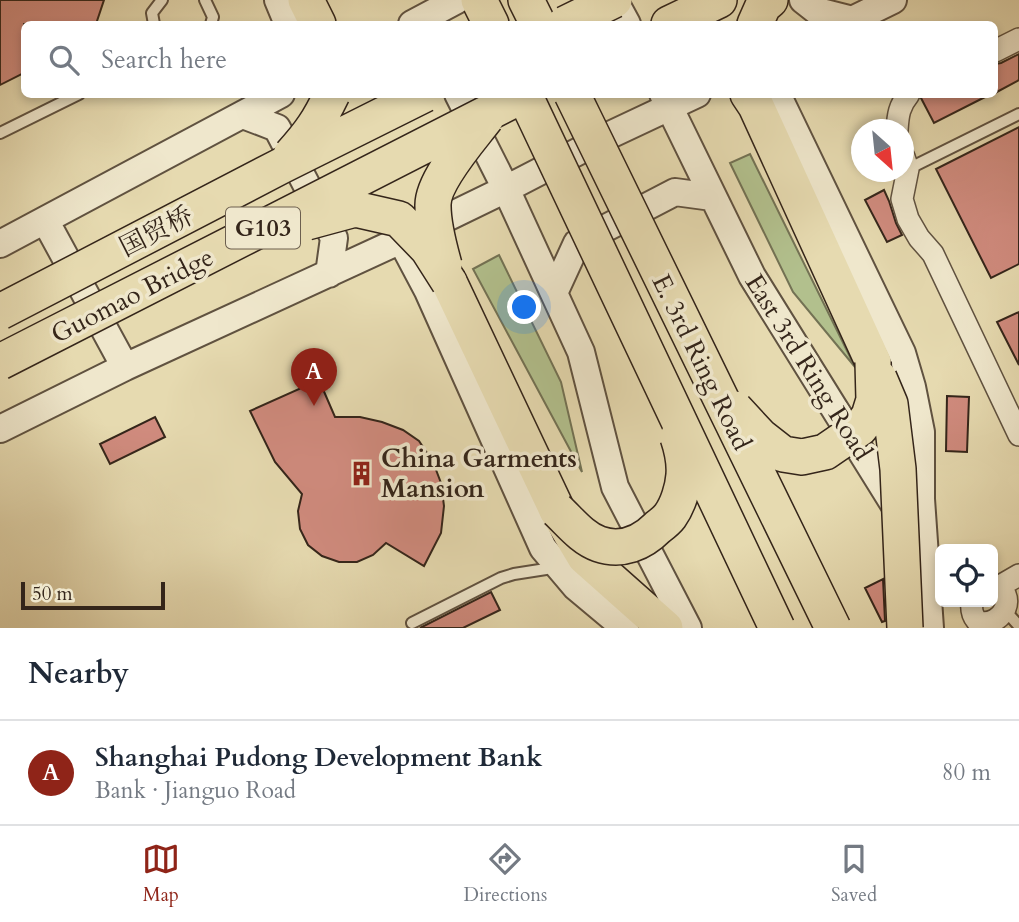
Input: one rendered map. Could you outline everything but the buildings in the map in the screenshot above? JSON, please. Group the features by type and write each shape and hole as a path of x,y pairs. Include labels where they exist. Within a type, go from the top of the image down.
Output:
{"highway":[{"path":"306,0 316,21"},
{"path":"479,0 490,21"},
{"path":"526,0 536,21"},
{"path":"675,21 719,0"},
{"path":"756,21 763,6 770,0"},
{"path":"281,166 311,133 330,98"},
{"name":"国贸桥","path":"0,312 417,98"},
{"name":"Guomao Bridge","path":"0,362 516,98"},
{"name":"E. 3rd Ring Road","path":"526,98 778,628"},
{"name":"E. 3rd Ring Road","path":"574,98 833,628"},
{"path":"759,98 890,404 898,469 905,628"},
{"path":"449,282 437,241 432,204 440,181 492,110"},
{"path":"240,240 355,209 399,219 428,249 449,282 557,510 585,557 664,628"},
{"path":"702,363 741,416 760,436 783,454 802,457 825,452 860,428 869,416 874,400 873,362"},
{"path":"557,510 584,536 598,544 615,547 633,545 648,537 670,517 680,494 684,474 682,449 660,384"}],"street":[{"path":"278,0 287,21"},
{"path":"416,17 457,0"},
{"path":"803,0 817,11 845,21"},
{"path":"850,21 892,0"},
{"path":"595,9 621,21"},
{"path":"998,50 1019,39"},
{"path":"0,244 274,98"},
{"path":"460,98 506,189 581,352 615,487 688,628"},
{"path":"760,98 902,353 912,387 920,432 925,555"},
{"path":"898,119 901,104 906,98"},
{"path":"0,429 125,367 506,189 612,134 666,101"},
{"name":"East 3rd Ring Road","path":"666,101 752,276 925,555 934,596 930,628"},
{"path":"243,115 277,128 334,239 329,274"},
{"path":"904,182 902,200 908,219 933,254 1019,435"},
{"path":"554,293 577,243 675,192 712,197"},
{"path":"45,220 125,367"},
{"path":"401,240 440,317 543,548 576,587 625,628"},
{"path":"998,584 1019,575"},
{"path":"972,607 972,613 1001,621 1014,603 1011,596 998,586"}],"lane":[{"path":"153,21 152,13 162,0"},
{"path":"205,0 214,17 212,21"},
{"path":"0,133 71,98"},
{"path":"914,160 1019,114"},
{"path":"412,623 501,578 514,573 546,569 556,563"}],"green space":[{"path":"750,154 855,367 793,292 730,163"},
{"path":"499,255 561,382 582,472 473,269"}],"place":[{"name":"Shanghai Pudong Development Bank","path":"314,406"},
{"name":"China Garments Mansion","path":"361,473"}]}
